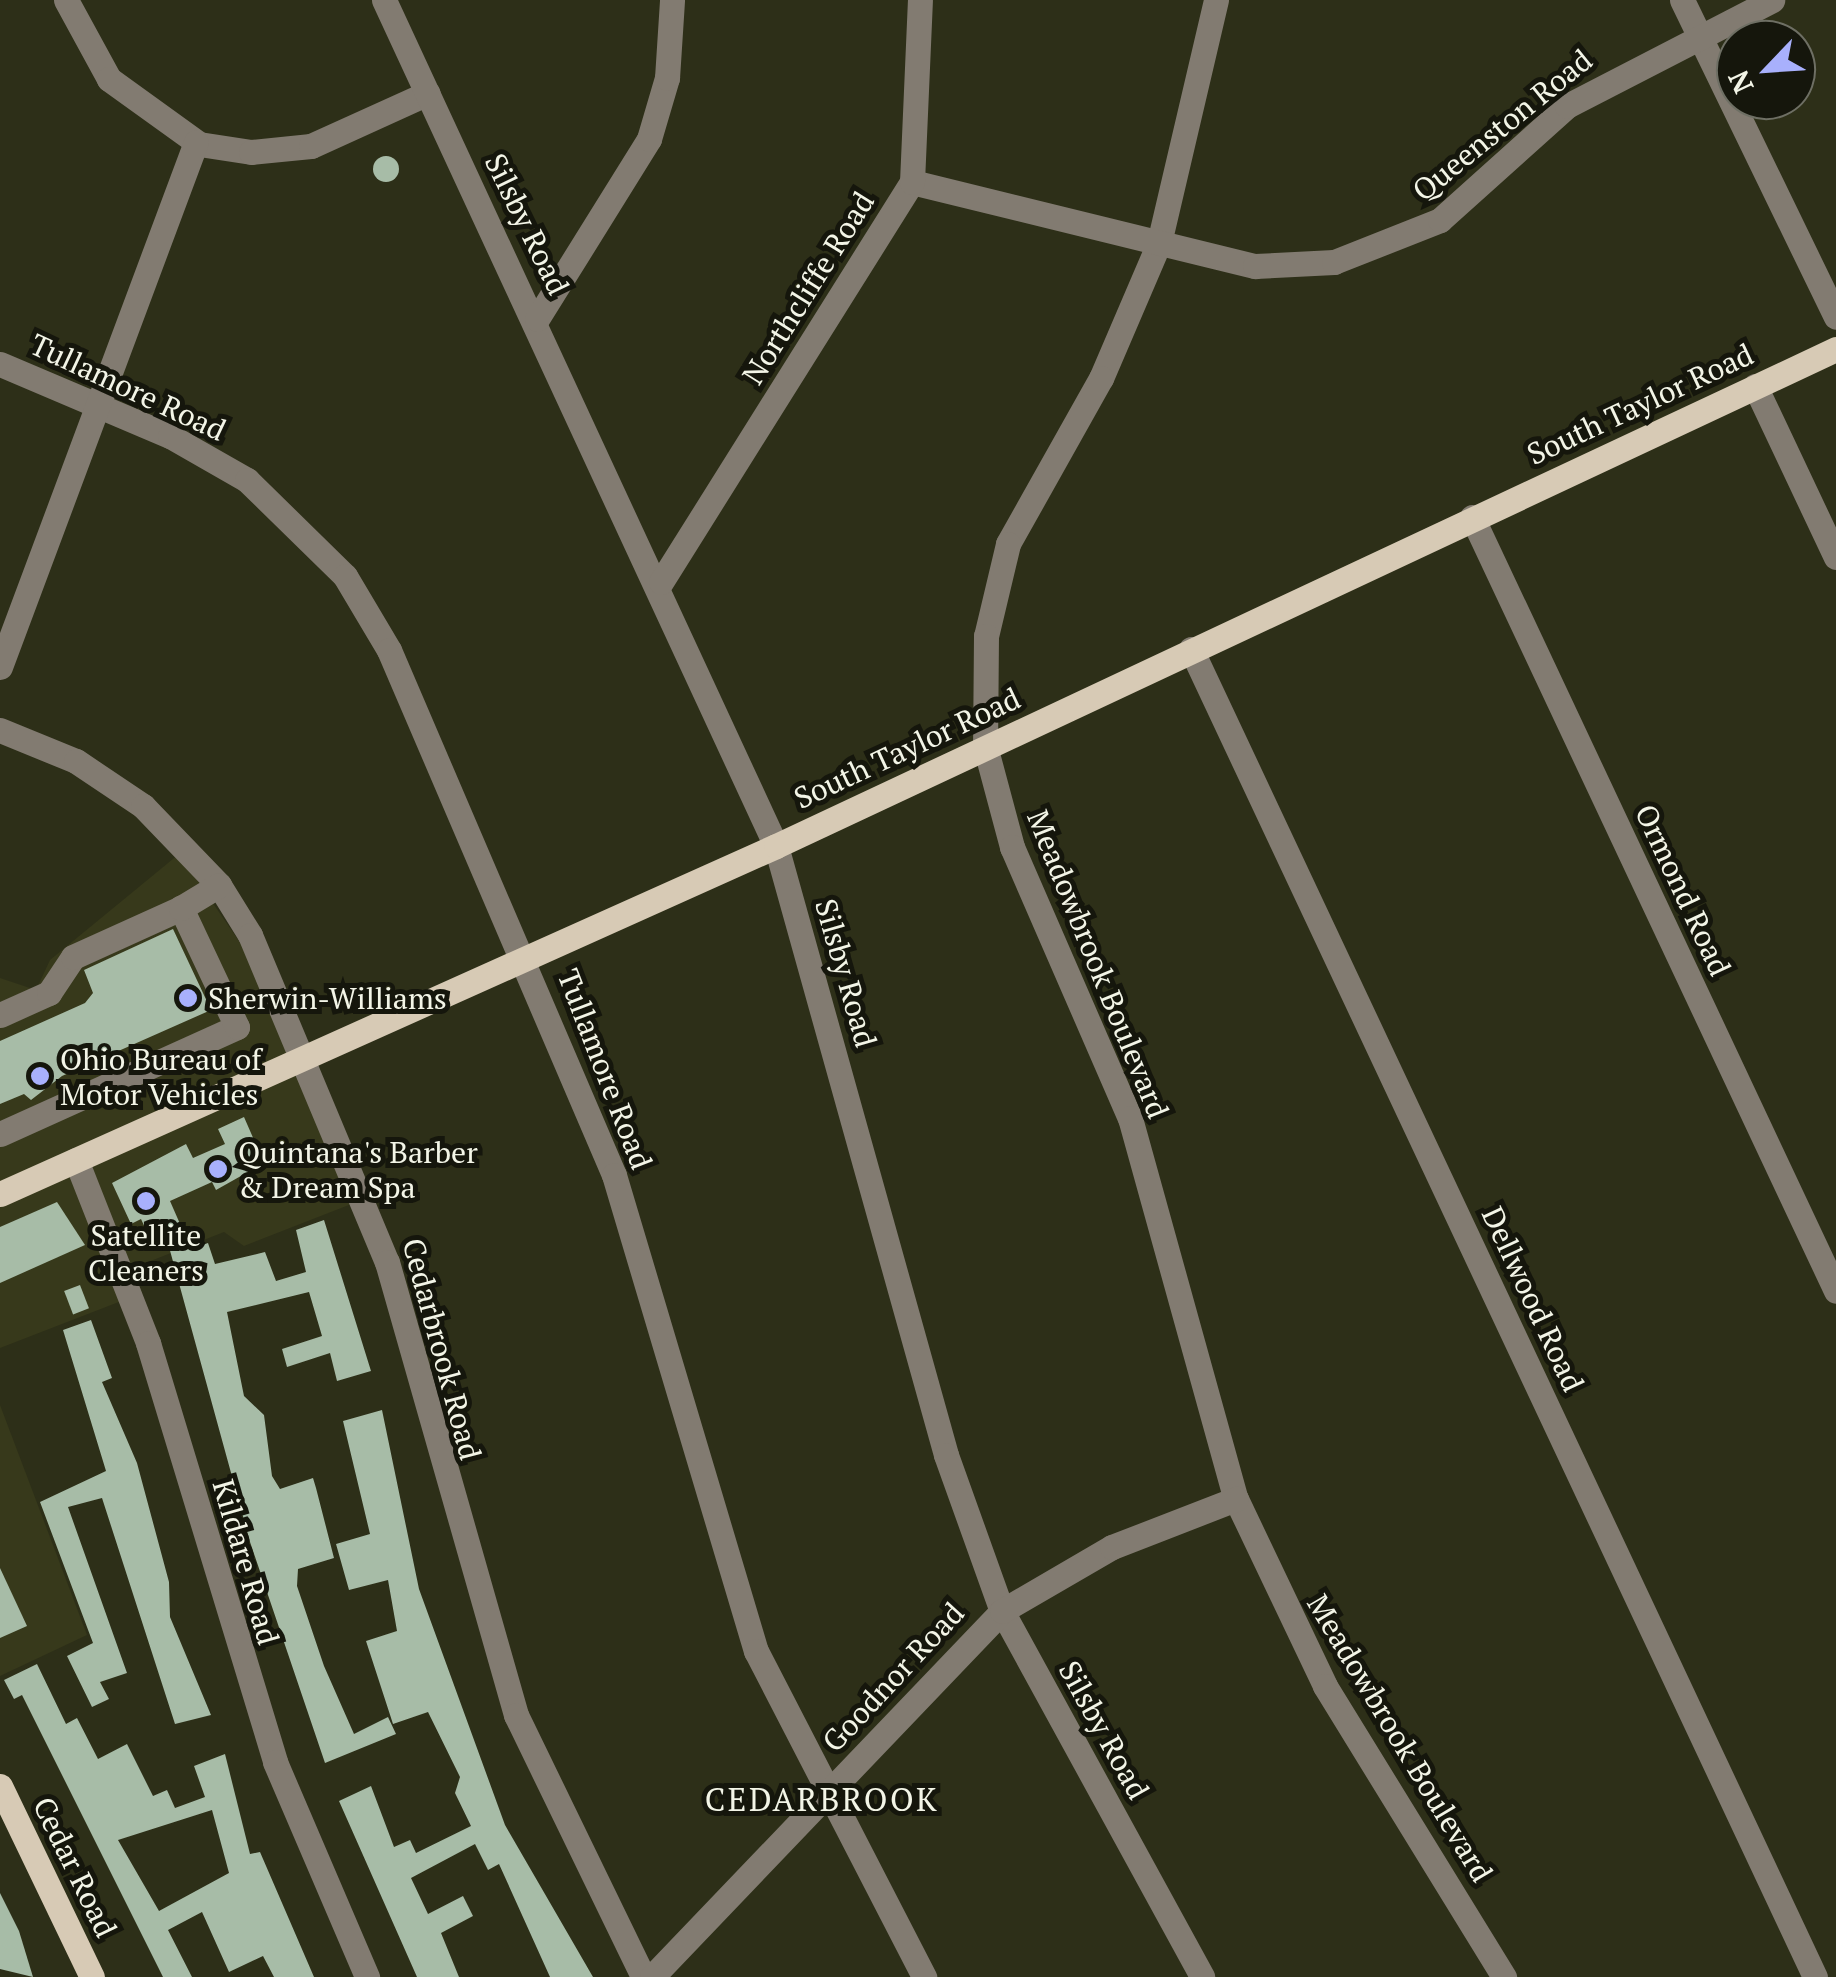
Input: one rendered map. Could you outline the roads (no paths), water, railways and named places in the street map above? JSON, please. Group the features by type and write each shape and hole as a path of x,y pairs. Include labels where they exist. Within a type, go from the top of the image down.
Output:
{"main road":[{"name":"South Taylor Road","path":"0,1194 776,846 1836,348"},
{"name":"Cedar Road","path":"0,1786 92,1977"}],"street":[{"path":"66,0 109,79 196,142 251,152 311,146 428,93"},
{"name":"Silsby Road","path":"384,0 661,582 776,846 946,1455 1002,1611 1202,1977"},
{"path":"537,319 649,139 667,78 672,0"},
{"name":"Northcliffe Road","path":"661,582 912,182 920,0"},
{"name":"Meadowbrook Boulevard","path":"1216,0 1159,243 1100,378 1008,544 986,636 985,746 1012,847 1125,1104 1236,1499 1325,1686 1504,1977"},
{"path":"1682,0 1836,317"},
{"name":"Queenston Road","path":"912,182 1255,266 1384,248 1440,220 1567,106 1698,34 1772,0"},
{"path":"0,667 196,142"},
{"name":"Tullamore Road","path":"0,364 246,480 345,576 389,650 528,960 614,1175 756,1651 825,1799 924,1977"},
{"path":"1756,386 1836,558"},
{"name":"Ormond Road","path":"1472,517 1836,1291"},
{"name":"Dellwood Road","path":"1191,648 1816,1977"},
{"name":"Cedarbrook Road","path":"0,730 76,760 143,806 219,885 306,1059 387,1262 516,1715 643,1977"},
{"path":"0,1015 50,993 73,956 181,908 219,885"},
{"path":"0,1134 237,1028 181,908"},
{"name":"Kildare Road","path":"76,1160 148,1344 275,1762 366,1977"},
{"name":"Goodnor Road","path":"652,1977 1002,1611 1112,1546 1236,1499"}],"place":[{"name":"Sherwin-Williams","path":"188,998"},
{"name":"Ohio Bureau of Motor Vehicles","path":"40,1076"},
{"name":"Quintana's Barber & Dream Spa","path":"218,1169"},
{"name":"Satellite Cleaners","path":"146,1201"}],"district":[{"name":"CEDARBROOK","path":"822,1799"}]}
